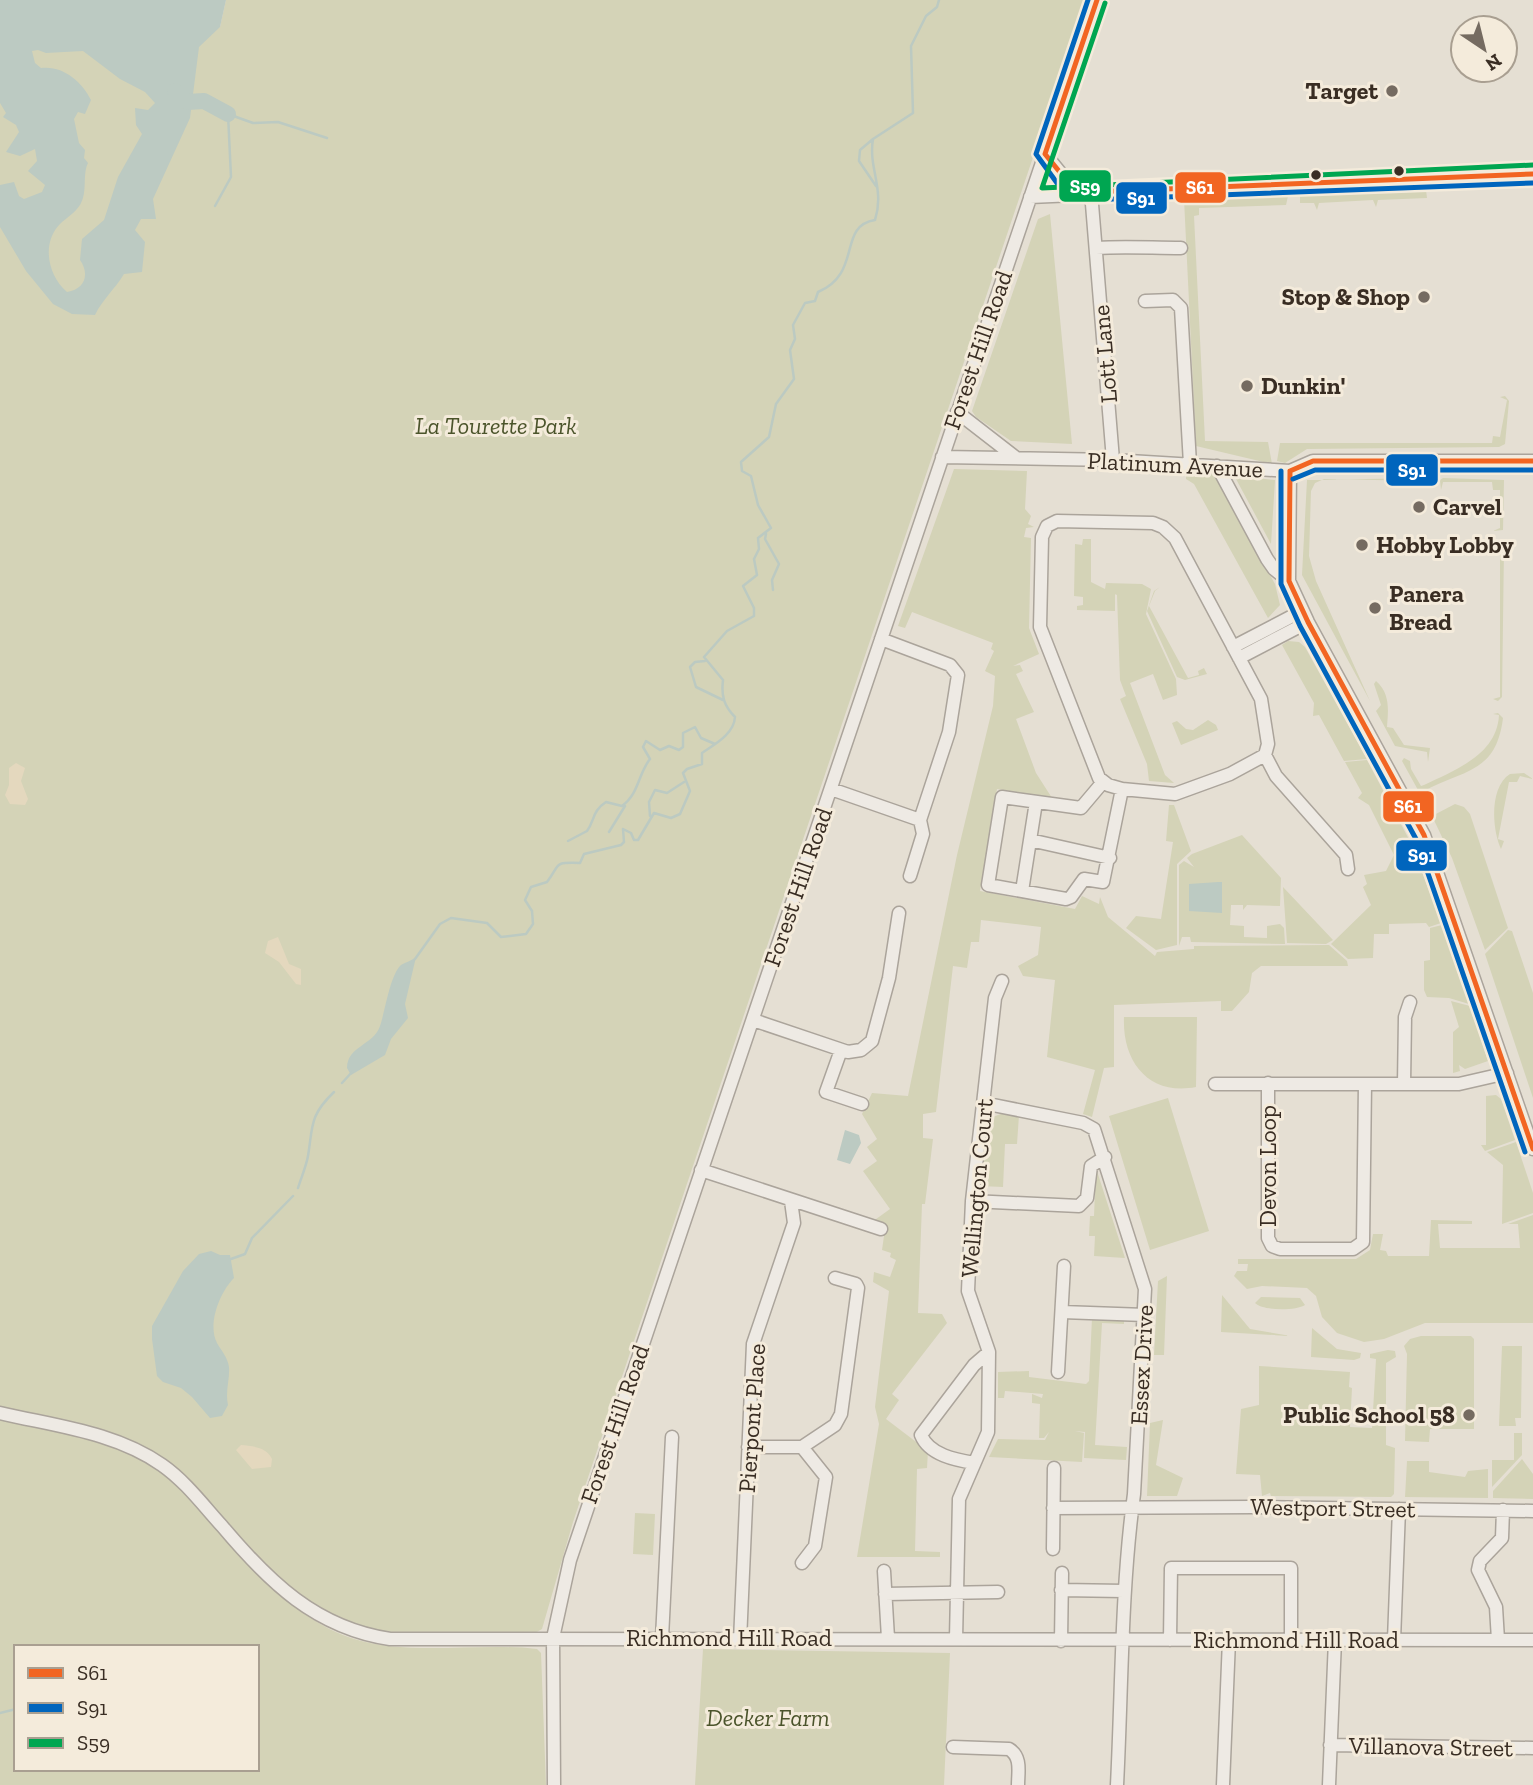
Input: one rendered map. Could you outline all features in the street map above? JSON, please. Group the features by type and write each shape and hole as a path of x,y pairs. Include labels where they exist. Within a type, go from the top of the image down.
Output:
{"street":[{"name":"Forest Hill Road","path":"554,1785 553,1639 570,1560 1097,0"},
{"path":"1045,154 1063,176 1091,192"},
{"path":"1030,197 1091,192 1533,174"},
{"name":"Lott Lane","path":"1091,192 1113,460"},
{"path":"1096,248 1133,245 1142,248 1181,248"},
{"path":"1145,301 1173,300 1181,308 1189,464"},
{"path":"957,412 1016,457"},
{"name":"Platinum Avenue","path":"942,457 1113,460 1290,471 1313,461 1533,461"},
{"path":"1217,466 1267,559 1274,569 1289,581"},
{"path":"1290,471 1289,581 1305,617 1424,835 1533,1149"},
{"path":"1265,755 1230,774 1175,794 1122,789 1103,782 1096,773 1041,627 1042,537 1047,526 1058,521 1148,523 1163,527 1175,538 1263,704 1268,744 1265,755 1276,776 1346,855 1348,869"},
{"path":"1236,653 1305,617"},
{"path":"881,639 950,665 958,675 949,732 919,820 923,834 910,876"},
{"path":"1103,782 1081,808 1002,797 988,883 1066,899 1073,895 1084,879 1103,882 1122,789"},
{"path":"831,789 919,820"},
{"path":"1022,891 1036,802"},
{"path":"1030,840 1110,858"},
{"path":"753,1020 841,1050 855,1052 872,1041 889,978 899,914"},
{"name":"Wellington Court","path":"956,1639 959,1499 987,1439 989,1352 968,1291 972,1201 995,998 1002,981"},
{"path":"1404,1084 1405,1017 1410,1002"},
{"path":"841,1050 826,1092 862,1104"},
{"path":"1215,1084 1459,1084 1507,1073"},
{"name":"Devon Loop","path":"1268,1083 1268,1238 1272,1246 1280,1249 1353,1248 1363,1242 1364,1084"},
{"name":"Essex Drive","path":"983,1103 1087,1125 1099,1136 1142,1276 1145,1315 1124,1591 1117,1785"},
{"path":"972,1201 1079,1206 1087,1198 1091,1166 1105,1157"},
{"path":"701,1170 881,1229"},
{"name":"Pierpont Place","path":"740,1641 753,1344 794,1223 791,1201"},
{"path":"1058,1372 1065,1266"},
{"path":"748,1447 802,1447 835,1425 841,1414 858,1288 856,1284 835,1278"},
{"path":"1062,1312 1145,1315"},
{"path":"974,1463 946,1457 921,1437 962,1380 989,1352"},
{"path":"962,1380 988,1380"},
{"name":"Richmond Hill Road","path":"0,1413 100,1436 149,1457 192,1492 271,1580 299,1602 343,1629 365,1636 420,1641 662,1638 740,1641 888,1638 1533,1640"},
{"path":"662,1638 672,1437"},
{"path":"802,1447 823,1473 827,1484 815,1546 802,1563"},
{"path":"1053,1549 1054,1468"},
{"name":"Westport Street","path":"1053,1508 1399,1508 1533,1511"},
{"path":"1394,1640 1399,1508"},
{"path":"1498,1640 1496,1607 1478,1570 1480,1561 1502,1538 1503,1510"},
{"path":"1171,1640 1171,1568 1291,1568 1292,1640"},
{"path":"884,1571 888,1638"},
{"path":"1061,1640 1062,1573"},
{"path":"1061,1590 1124,1591"},
{"path":"885,1594 998,1592"},
{"path":"1223,1785 1229,1640"},
{"path":"1329,1785 1335,1640"},
{"name":"Villanova Street","path":"1330,1745 1533,1748"},
{"path":"953,1747 1009,1749 1014,1752 1019,1764 1018,1785"}],"green space":[{"name":"La Tourette Park","path":"226,0 1086,0 573,1522 542,1629 535,1633 385,1635 333,1619 280,1582 169,1463 0,1407 0,53 220,27"},
{"path":"1426,190 1427,198 1378,200 1376,207 1373,200 1319,203 1317,210 1314,203 1300,203 1300,195"},
{"path":"1288,196 1286,205 1199,208 1199,215 1194,216 1205,441 1268,442 1272,464 1196,446 1184,199"},
{"path":"1050,214 1072,444 1011,441 976,417 972,411 1038,219"},
{"path":"1505,396 1509,401 1505,444 1499,447 1307,449 1285,463 1277,461 1280,443 1492,443 1493,436 1500,437 1507,400 1500,397"},
{"path":"954,469 1027,471 1025,509 1031,516 1028,524 1034,527 1026,528 1024,537 1031,538 1029,628 1039,654 1013,666 1020,665 1023,671 1016,674 1034,712 1016,719 1036,773 1052,798 997,789 980,891 1075,909 1082,896 1099,904 1100,897 1108,917 1155,956 1157,952 1194,949 1194,946 1329,945 1347,961 1348,966 1261,966 1252,973 1249,992 1232,1011 1221,1011 1221,1001 1114,1005 1114,1067 1104,1068 1092,1117 1083,1114 1095,1070 1047,1057 1055,980 1023,976 1018,966 1038,955 1041,927 981,920 979,942 971,942 967,968 953,966 936,1112 923,1114 923,1138 933,1139 925,1204 922,1204 918,1313 942,1314 947,1323 892,1394 899,1400 886,1419 928,1451 927,1468 917,1469 915,1551 940,1552 940,1557 857,1557 879,1424 875,1407 889,1291 873,1282 874,1272 890,1277 896,1260 890,1257 891,1253 882,1250 884,1236 872,1222 890,1209 863,1171 877,1161 867,1147 877,1139 862,1114 872,1093 908,1096 957,855 993,706 995,676 985,671 994,651 991,649 993,643 912,612 905,628 898,626"},
{"path":"1206,472 1215,475 1275,584 1280,605 1268,618 1194,484 1186,479 1186,475 1203,476"},
{"path":"1238,476 1275,480 1271,544 1236,479"},
{"path":"1425,478 1425,481 1343,479"},
{"path":"1307,480 1322,480 1315,483 1311,491 1309,556 1316,581 1370,701 1302,575"},
{"path":"1440,480 1504,480 1503,530 1493,531 1500,528 1500,490 1493,490 1492,482 1443,482 1441,490"},
{"path":"1083,539 1091,539 1091,582 1115,594 1115,611 1077,610 1077,606 1083,605 1083,597 1074,596 1075,544 1082,545"},
{"path":"1494,542 1504,547 1502,697 1498,701 1493,699 1500,697 1500,547 1493,546"},
{"path":"1106,583 1142,584 1151,589 1146,614 1176,679 1177,695 1163,700 1153,674 1130,683 1165,775 1174,783 1149,781 1147,764 1120,699 1126,696 1120,680 1117,595 1105,589"},
{"path":"1160,587 1155,591 1149,606 1188,678 1199,675 1198,671 1204,668 1207,674 1185,680 1177,677 1147,611 1154,591"},
{"path":"1288,641 1299,642 1305,647 1367,759 1344,761 1319,715 1313,716 1314,703 1282,645"},
{"path":"1376,681 1386,697 1387,727 1393,728 1404,745 1430,748 1428,762 1427,752 1395,746 1376,711 1381,705 1374,684"},
{"path":"1498,713 1503,718 1499,736 1485,760 1476,767 1422,792 1418,790 1402,761 1404,758 1410,761 1411,769 1421,786 1449,773 1483,751 1496,729 1499,715 1493,714"},
{"path":"1208,720 1216,725 1218,730 1181,745 1172,723 1177,721 1186,729 1193,730"},
{"path":"1367,760 1412,845 1441,923 1429,927 1426,923 1389,924 1389,934 1374,934 1373,958 1348,959 1331,944 1371,905 1363,887 1367,884 1364,875 1386,871 1394,855 1369,805 1358,798 1362,793 1345,762"},
{"path":"1524,773 1533,779 1520,776 1517,782 1509,782 1498,839 1504,841 1501,849 1498,841 1494,820 1498,789 1510,774"},
{"path":"1455,804 1464,807 1470,814 1508,928 1485,950 1452,858 1432,816"},
{"path":"1169,805 1174,805 1191,851 1177,864 1177,945 1156,950 1126,928 1136,916 1161,919 1173,842 1166,841"},
{"path":"1242,835 1281,878 1280,906 1247,905 1243,910 1243,905 1231,905 1230,925 1244,926 1244,937 1267,938 1267,926 1280,924 1284,928 1285,944 1191,942 1190,937 1182,937 1179,946 1179,865 1184,861 1194,867 1187,858 1192,854"},
{"path":"1283,887 1333,940 1326,944 1287,943"},
{"path":"1442,925 1469,1004 1449,998 1427,997 1424,990 1424,961 1430,960 1430,928"},
{"path":"1508,930 1512,931 1533,993 1533,1098 1485,954"},
{"path":"1451,1001 1470,1006 1488,1061 1465,1069 1459,1065 1460,1071 1453,1073 1453,1032 1459,1027"},
{"path":"1124,1017 1197,1017 1196,1087 1165,1086 1152,1081 1142,1072 1128,1048"},
{"path":"1496,1095 1501,1099 1515,1140 1485,1151 1481,1145 1486,1145 1486,1096"},
{"path":"1168,1098 1209,1231 1150,1250 1109,1116"},
{"path":"1003,1113 1019,1115 1017,1144 1005,1144 1003,1187 980,1186 989,1126 993,1117"},
{"path":"1516,1142 1533,1193 1533,1213 1502,1224 1503,1165 1487,1152"},
{"path":"1096,1168 1125,1258 1094,1256 1095,1236 1089,1236 1090,1216 1094,1216"},
{"path":"1533,1215 1533,1323 1425,1323 1384,1339 1364,1342 1337,1333 1322,1317 1316,1296 1307,1288 1262,1286 1247,1289 1234,1276 1237,1271 1247,1271 1248,1264 1238,1264 1238,1259 1356,1259 1370,1250 1373,1234 1383,1234 1380,1250 1386,1251 1388,1256 1429,1256 1431,1220 1472,1221 1472,1224 1438,1224 1440,1248 1520,1248 1518,1224 1508,1224"},
{"path":"1167,1276 1164,1355 1154,1355 1158,1281"},
{"path":"1222,1295 1250,1329 1291,1336 1221,1332"},
{"path":"1261,1297 1300,1298 1305,1305 1287,1309 1265,1308 1255,1303"},
{"path":"1092,1318 1124,1320 1124,1324 1102,1323 1095,1445 1127,1447 1126,1460 1084,1458 1085,1432 1075,1431 1084,1433 1082,1462 989,1457 998,1439 1045,1440 1049,1432 1044,1438 1039,1438 1040,1404 1032,1403 1032,1394 1042,1398 1043,1394 1005,1391 1004,1398 998,1398 998,1372 1029,1371 1029,1377 1086,1384 1089,1381"},
{"path":"1312,1328 1337,1349 1361,1353 1360,1358 1354,1360 1311,1357"},
{"path":"1421,1336 1471,1336 1474,1339 1474,1429 1430,1429 1429,1442 1405,1441 1407,1354 1404,1346 1410,1339"},
{"path":"1502,1346 1522,1346 1521,1418 1515,1418 1516,1426 1499,1426"},
{"path":"1395,1351 1396,1357 1386,1363 1386,1445 1395,1448 1394,1494 1391,1497 1271,1496 1270,1493 1262,1496 1260,1475 1236,1474 1241,1409 1259,1405 1259,1366 1350,1372 1350,1427 1372,1428 1376,1359 1370,1358 1370,1354"},
{"path":"0,1417 107,1444 147,1462 189,1494 252,1564 297,1608 322,1625 351,1638 396,1647 537,1649 541,1653 546,1785 0,1785"},
{"path":"1163,1420 1156,1465 1183,1478 1177,1496 1147,1496 1150,1423"},
{"path":"1514,1433 1522,1433 1522,1455 1492,1487 1492,1460 1514,1460"},
{"path":"1522,1459 1533,1474 1533,1499 1493,1498 1493,1491"},
{"path":"1407,1461 1429,1461 1429,1472 1465,1477 1468,1471 1488,1469 1488,1498 1405,1497"},
{"path":"635,1513 655,1514 653,1555 633,1554"},
{"name":"Decker Farm","path":"703,1649 950,1653 944,1785 695,1785"}],"sand":[{"path":"16,763 25,768 21,781 28,799 25,805 10,804 5,795 9,785 9,768"},
{"path":"278,937 289,964 301,969 301,985 296,984 279,962 265,953 268,941"},
{"path":"241,1445 267,1452 272,1459 271,1467 252,1469 236,1450"}],"shaded area":[{"path":"0,0 226,0 220,27 199,47 190,118 153,199 156,219 141,219 135,230 145,242 142,272 124,274 95,315 72,314 53,304 26,271 0,227 0,185 14,182 19,196 24,199 42,192 45,185 28,171 37,161 35,149 20,156 6,152 19,132 16,125 3,117 6,113 0,103","holes":["32,51 83,51 120,79 145,92 155,103 148,110 135,108 136,125 142,134 118,177 104,220 82,239 80,260 85,270 84,280 78,288 67,292 51,268 50,240 60,224 76,210 82,200 88,163 84,158 85,150 79,143 74,119 78,112 85,114 91,100 77,81 64,72 41,68 35,63"]},
{"path":"1222,882 1222,913 1189,911 1189,884"},
{"path":"416,957 405,1004 408,1018 391,1039 385,1055 351,1075 347,1068 348,1061 356,1050 377,1032 397,970"},
{"path":"845,1130 859,1135 861,1143 850,1164 837,1160"},
{"path":"211,1251 230,1255 234,1278 224,1291 216,1309 213,1327 217,1343 229,1367 228,1405 222,1416 210,1418 181,1388 163,1382 157,1376 152,1326 183,1271 199,1254"}],"waterway":[{"path":"415,959 440,924 451,918 487,923 501,937 526,934 533,924 532,911 525,900 531,887 547,882 558,865 580,863 584,854 621,845 624,842 623,829 631,833 634,840 638,840 654,813 671,818 680,814 690,791 683,773 702,764 702,753 731,729 735,717 724,700 723,680 704,657 727,631 754,616 754,608 743,586 757,575 754,559 759,549 758,538 771,528 758,505 751,476 742,471 741,462 769,437 776,404 794,379 790,350 795,339 793,325 805,303 815,301 818,292 832,284 841,274 856,231 863,224 875,220 878,198 873,139 913,113 911,46 926,16 937,7 939,0"},
{"path":"175,91 187,102 204,101 228,114"},
{"path":"215,206 231,177 228,114 253,123 278,122 327,138"},
{"path":"873,139 860,150 859,161 876,186"},
{"path":"766,534 765,539 779,564 772,580 773,590"},
{"path":"705,661 695,662 690,667 696,687 723,700"},
{"path":"568,841 587,831 601,805 606,802 622,806 632,796 650,759 643,747 646,741 660,750 669,746 679,750 683,747 683,733 695,727 701,738 715,744"},
{"path":"650,816 649,802 655,790 667,793 684,782"},
{"path":"609,832 625,806"},
{"path":"342,1083 352,1072"},
{"path":"298,1188 316,1115 334,1092"},
{"path":"231,1259 245,1254 252,1238 293,1196"},
{"path":"0,1713 14,1710"}],"transit line":[{"name":"S91","path":"1088,0 1036,154 1057,183 1087,200 1533,183"},
{"name":"S61","path":"1097,0 1045,154 1063,176 1091,192 1533,174"},
{"name":"S59","path":"1105,3 1042,188 1533,165"},
{"name":"S61","path":"1290,471 1313,461 1533,461"},
{"name":"S91","path":"1293,479 1315,470 1533,470"},
{"name":"S91","path":"1281,471 1281,584 1300,626 1416,839 1525,1152"},
{"name":"S61","path":"1290,471 1289,581 1308,622 1424,835 1533,1149"}],"place":[{"name":"Target","path":"1392,91"},
{"name":"Stop & Shop","path":"1424,297"},
{"name":"Dunkin'","path":"1247,386"},
{"name":"Carvel","path":"1419,507"},
{"name":"Hobby Lobby","path":"1362,545"},
{"name":"Panera Bread","path":"1375,608"},
{"name":"Public School 58","path":"1469,1415"}]}
